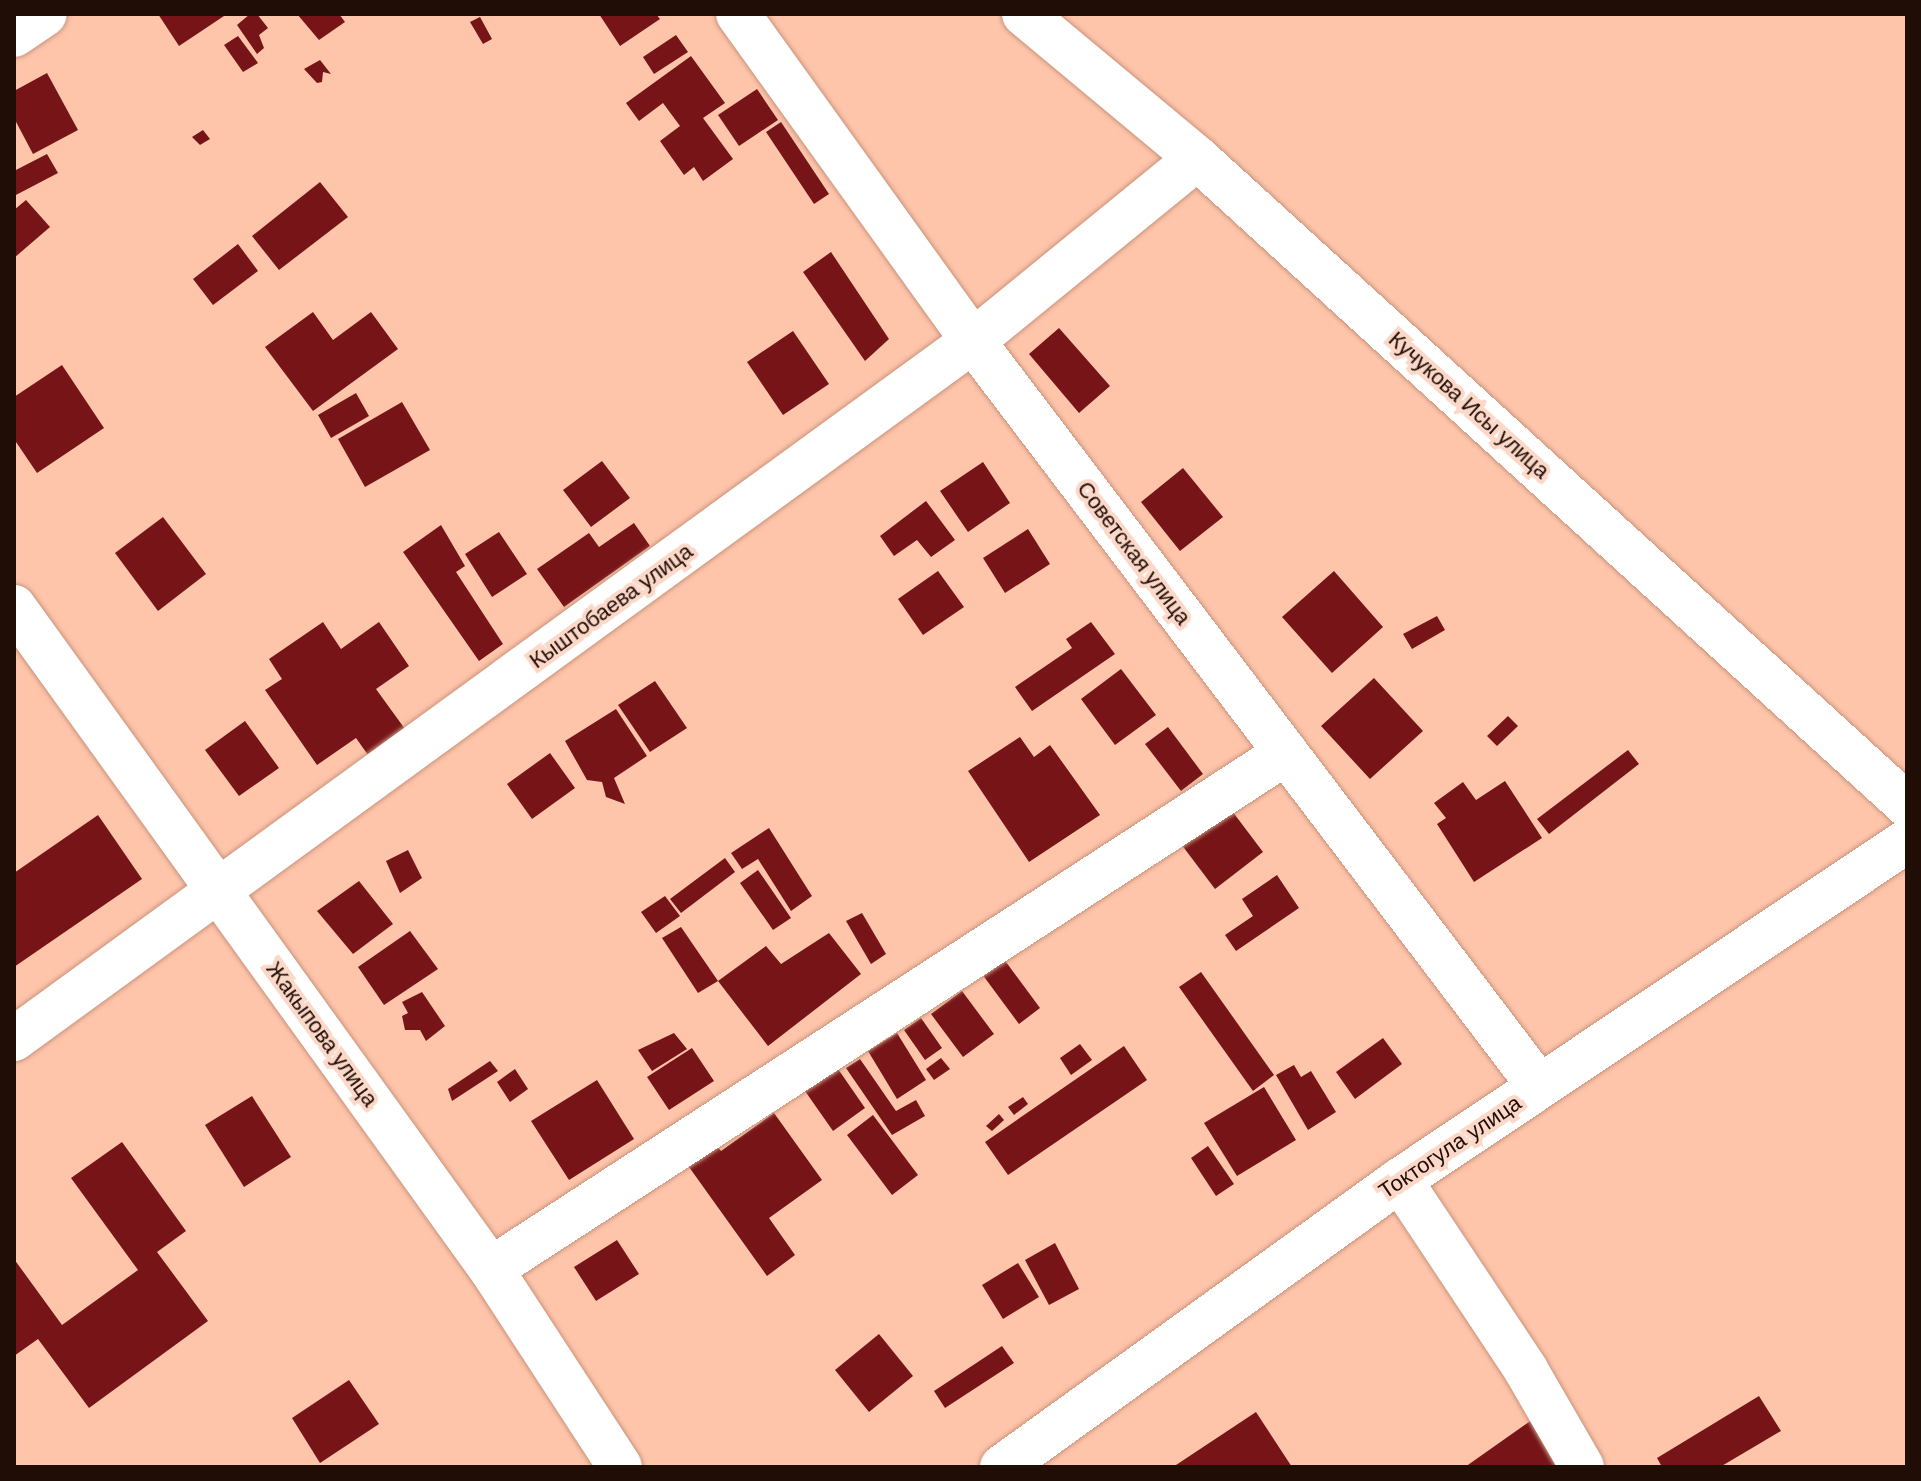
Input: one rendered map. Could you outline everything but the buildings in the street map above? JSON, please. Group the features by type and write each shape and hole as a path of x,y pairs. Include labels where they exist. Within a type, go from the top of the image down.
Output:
{"street":[{"path":"14,35 45,14"},
{"name":"Советская улица","path":"738,14 973,341 1539,1086"},
{"name":"Кучукова Исы улица","path":"1024,14 1197,158 1907,805"},
{"name":"Кыштобаева улица","path":"14,1039 973,341 1197,158"},
{"name":"Жакыпова улица","path":"14,607 491,1269 620,1467"},
{"path":"491,1269 1286,753"},
{"name":"Токтогула улица","path":"1002,1467 1400,1180 1907,841"},
{"path":"1400,1180 1526,1370 1582,1467"}]}
